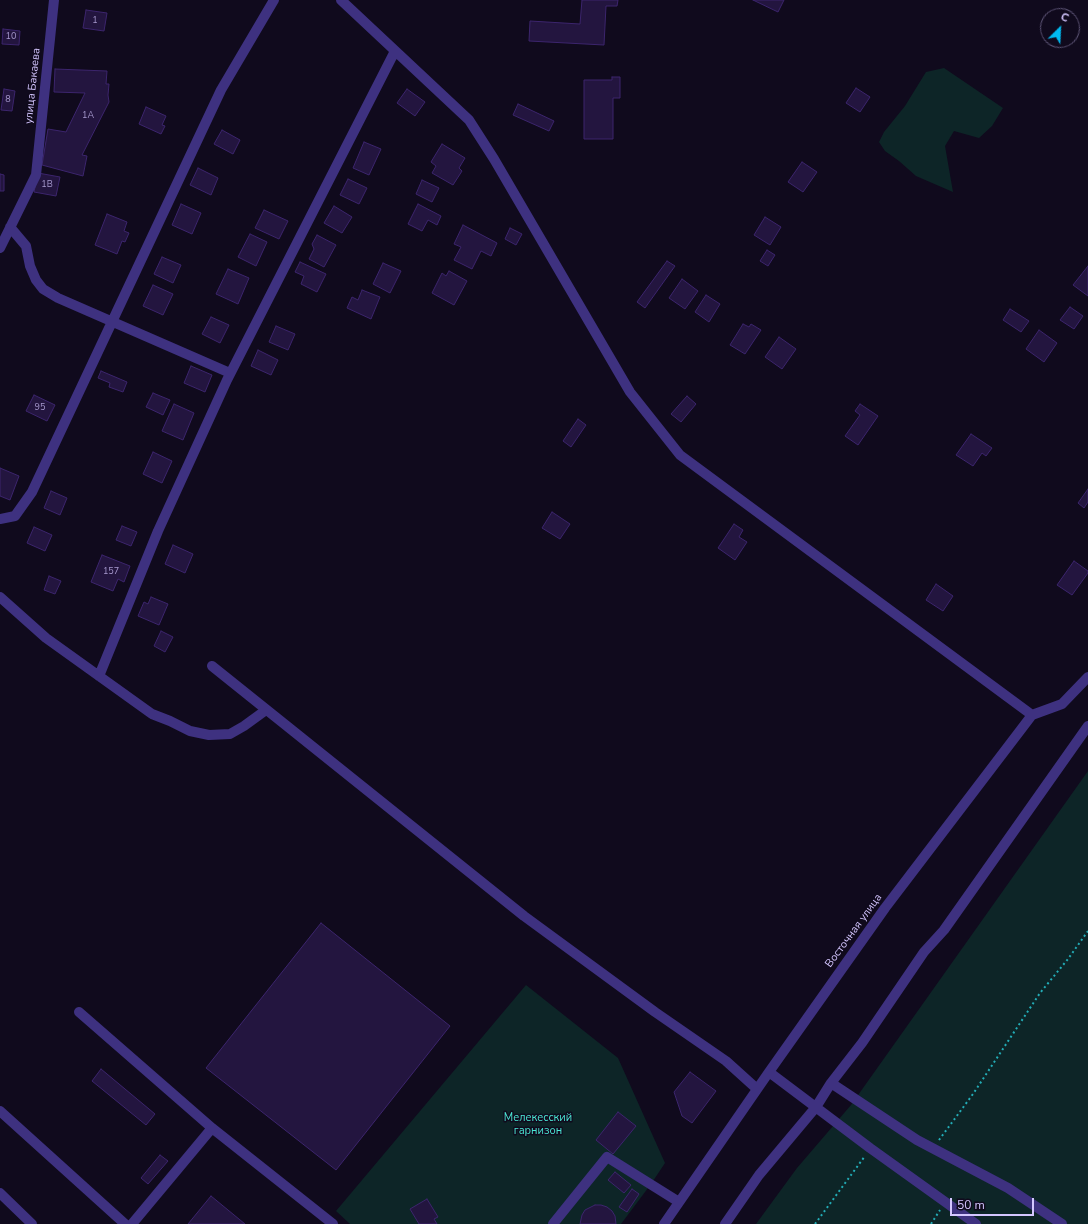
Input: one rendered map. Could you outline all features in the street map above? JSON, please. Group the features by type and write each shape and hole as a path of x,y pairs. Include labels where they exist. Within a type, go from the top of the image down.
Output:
{"street":[{"name":"улица Бакаева","path":"10,227 36,175 54,0"},
{"path":"0,519 15,516 32,492 221,90 274,0"},
{"path":"341,0 468,120 494,159 630,392 680,455 1032,715 1062,704 1088,677"},
{"path":"99,676 158,531 230,373 395,51"},
{"path":"0,248 10,227 26,246 30,266 36,280 43,289 58,298 111,322 230,373"},
{"path":"0,597 46,638 152,714 190,731 209,735 230,734 266,710"},
{"path":"212,666 524,916 655,1012 726,1061 757,1089"},
{"name":"Восточная улица","path":"664,1224 885,908 1032,715"},
{"path":"725,1224 759,1175 816,1107 831,1083 862,1043 924,952 944,930 1088,726"},
{"path":"80,1012 212,1128 333,1224"},
{"path":"769,1072 870,1148 976,1224"},
{"path":"831,1083 917,1140 1008,1188 1062,1224"},
{"path":"0,1111 125,1224"},
{"path":"132,1224 212,1128"},
{"path":"553,1224 607,1157 679,1202"},
{"path":"0,1193 32,1224"}],"path":[{"path":"933,1148 973,1094 1040,993 1068,960 1088,930"},
{"path":"815,1224 870,1148"},
{"path":"931,1224 945,1202"}],"green space":[{"path":"944,68 1003,108 992,126 979,138 954,131 945,146 953,192 916,176 885,151 879,142 884,132 905,106 926,72"},
{"path":"1088,771 1088,1224 756,1224 797,1168 851,1105"},
{"name":"Мелекесский гарнизон","path":"526,985 618,1058 665,1163 651,1184 621,1224 350,1224 336,1211"}],"building":[{"path":"582,0 618,0 617,6 606,6 604,45 529,41 530,21 580,24"},
{"path":"753,0 784,0 778,12"},
{"path":"86,10 107,13 104,31 83,28"},
{"path":"3,29 20,31 19,45 2,44"},
{"path":"55,69 107,71 106,84 109,84 109,102 82,155 87,156 83,176 42,165 48,129 66,132 85,93 54,92"},
{"path":"612,77 620,77 620,98 613,98 613,139 584,139 584,80 612,80"},
{"path":"856,88 870,97 860,112 846,103"},
{"path":"4,89 15,91 12,111 1,110"},
{"path":"407,89 425,102 415,116 397,103"},
{"path":"518,104 554,121 549,131 513,115"},
{"path":"146,107 166,116 162,125 165,126 161,134 139,124"},
{"path":"222,130 240,140 233,154 214,144"},
{"path":"364,142 381,149 369,175 353,168"},
{"path":"442,144 465,158 459,168 462,171 453,185 432,173 436,166 431,162"},
{"path":"802,162 817,172 803,192 788,182"},
{"path":"198,168 218,178 211,195 190,185"},
{"path":"38,173 60,177 56,196 34,192"},
{"path":"0,174 4,175 4,191 0,191"},
{"path":"348,179 367,188 359,204 340,195"},
{"path":"422,180 439,188 432,202 416,194"},
{"path":"181,204 201,213 192,234 172,225"},
{"path":"418,204 441,216 437,225 428,220 422,231 408,224"},
{"path":"334,206 352,217 342,233 324,223"},
{"path":"264,210 288,221 279,239 255,228"},
{"path":"107,214 127,222 124,231 129,233 125,242 122,241 117,254 95,245"},
{"path":"765,217 781,227 770,245 754,235"},
{"path":"463,225 497,243 491,256 481,251 472,269 454,260 461,247 454,244"},
{"path":"510,228 522,234 516,245 505,239"},
{"path":"250,234 267,242 256,266 238,257"},
{"path":"317,235 336,245 324,267 309,259 314,249 312,244"},
{"path":"767,250 775,255 768,266 760,261"},
{"path":"162,257 181,265 173,283 154,274"},
{"path":"667,261 675,266 645,308 637,302"},
{"path":"300,262 326,274 317,292 301,284 304,276 295,272"},
{"path":"383,263 401,271 390,293 373,284"},
{"path":"1088,266 1088,296 1073,285"},
{"path":"228,269 249,278 238,304 216,294"},
{"path":"449,271 467,281 454,305 432,293 442,273 446,276"},
{"path":"682,279 698,291 685,309 669,298"},
{"path":"153,285 173,294 163,315 143,306"},
{"path":"362,290 380,297 371,319 347,308 352,297 358,300"},
{"path":"706,295 720,304 709,322 695,312"},
{"path":"1070,307 1083,316 1074,329 1060,320"},
{"path":"1010,309 1029,321 1021,332 1003,320"},
{"path":"211,317 229,325 220,343 202,334"},
{"path":"743,324 749,327 751,324 761,330 745,354 730,345"},
{"path":"276,326 295,334 288,350 269,342"},
{"path":"1039,330 1057,343 1044,362 1026,349"},
{"path":"779,337 796,349 782,369 765,357"},
{"path":"258,350 278,360 271,375 251,366"},
{"path":"191,366 212,375 205,392 184,383"},
{"path":"101,371 127,382 123,392 109,387 110,383 98,378"},
{"path":"153,393 170,400 163,415 146,407"},
{"path":"34,395 55,405 47,421 26,411"},
{"path":"687,396 696,404 681,422 671,414"},
{"path":"174,404 194,413 183,440 162,431"},
{"path":"860,404 878,416 858,445 845,436 860,415 855,411"},
{"path":"578,419 586,425 571,447 563,441"},
{"path":"971,434 992,448 986,456 982,453 973,466 956,455"},
{"path":"153,452 172,461 162,483 143,474"},
{"path":"0,468 19,476 10,500 0,496"},
{"path":"1088,489 1088,502 1084,508 1078,503"},
{"path":"51,491 67,498 60,515 44,508"},
{"path":"552,512 570,524 560,539 542,528"},
{"path":"734,524 743,530 739,537 747,542 735,560 718,548"},
{"path":"122,526 137,532 131,546 116,540"},
{"path":"34,527 52,535 45,551 27,543"},
{"path":"173,545 193,554 185,573 165,564"},
{"path":"102,555 130,566 124,582 118,579 113,591 91,582"},
{"path":"1074,561 1088,571 1088,573 1072,595 1057,585"},
{"path":"49,576 61,581 55,594 44,590"},
{"path":"936,584 953,596 943,611 926,600"},
{"path":"151,597 168,604 159,625 138,616 144,602 148,604"},
{"path":"161,631 173,637 165,652 154,646"},
{"path":"321,923 450,1026 336,1170 206,1068"},
{"path":"101,1069 155,1114 146,1125 92,1081"},
{"path":"690,1072 716,1091 692,1123 682,1116 674,1092"},
{"path":"618,1112 636,1126 613,1154 596,1140"},
{"path":"160,1155 168,1161 148,1184 141,1178"},
{"path":"615,1172 631,1185 624,1193 608,1180"},
{"path":"632,1189 639,1194 627,1212 619,1207"},
{"path":"211,1196 245,1224 188,1224"},
{"path":"427,1199 438,1217 434,1219 437,1224 419,1224 410,1209"},
{"path":"595,1205 607,1207 612,1211 615,1216 616,1224 580,1224 585,1210"}]}
